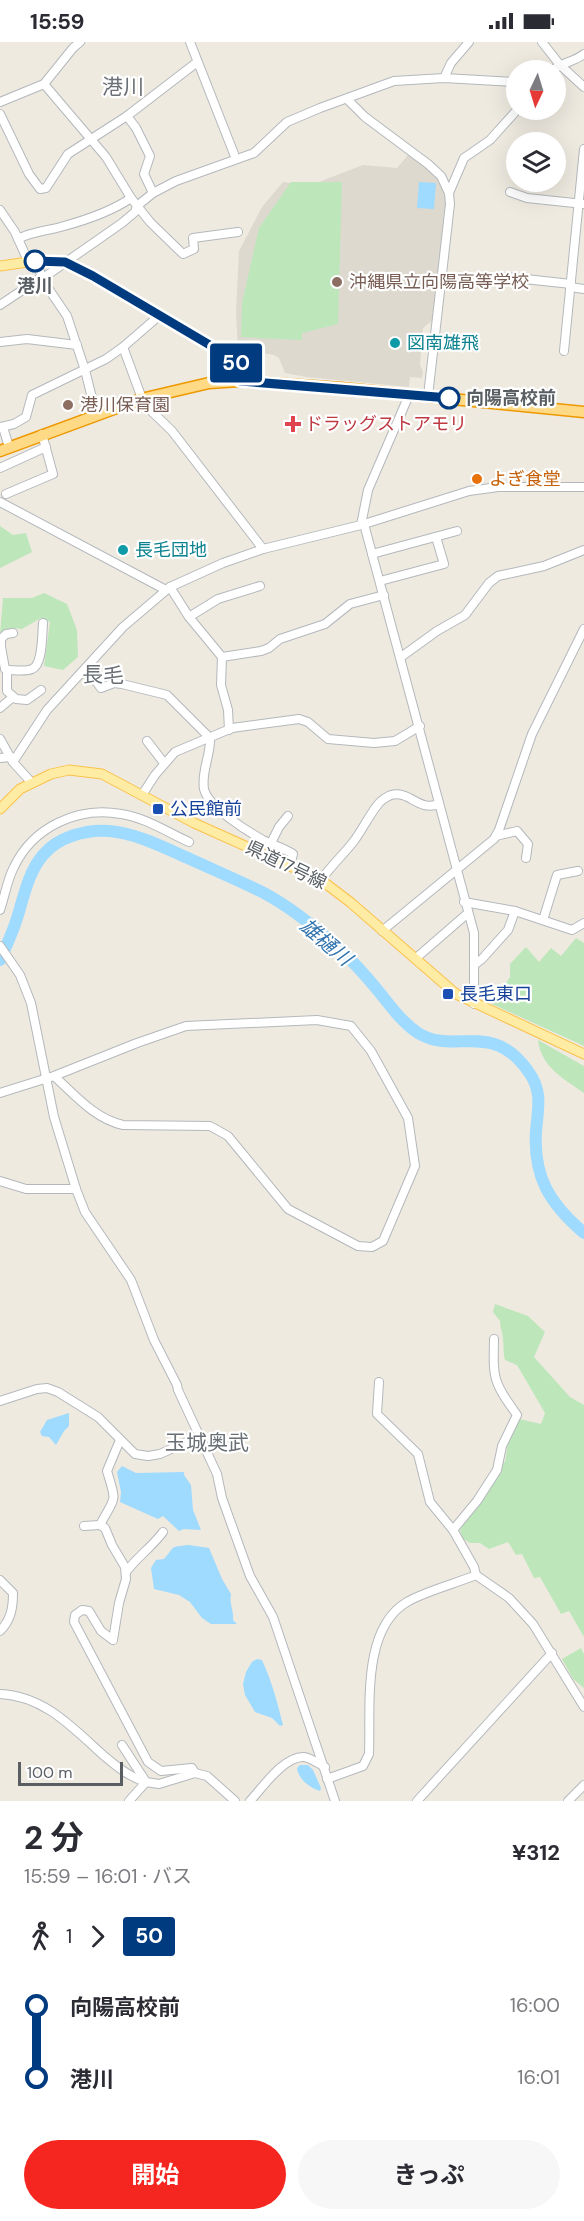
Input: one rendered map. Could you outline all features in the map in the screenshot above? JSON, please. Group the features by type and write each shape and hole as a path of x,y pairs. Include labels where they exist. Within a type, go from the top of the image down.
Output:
{"highway":[{"path":"4,449 141,399 209,383 240,381 428,396 584,412"}],"main road":[{"path":"0,266 31,261 65,262 160,315 235,361 239,369 240,381"},
{"name":"県道17号線","path":"0,809 12,795 31,782 51,774 69,770 102,774 194,823 321,880 350,902 445,986 474,1004 584,1054"}],"street":[{"path":"0,102 44,84 80,42"},
{"path":"190,42 196,63 236,159"},
{"path":"444,78 451,63 469,42"},
{"path":"542,42 556,60"},
{"path":"566,64 575,62 584,54"},
{"path":"0,114 29,174 40,189 46,188 68,154 127,116 196,63"},
{"path":"566,70 584,87"},
{"path":"0,305 44,280 65,262 122,223 153,193 176,181 254,153 287,122 394,81 444,78 506,81"},
{"path":"44,84 91,139 111,165 131,198 159,233 183,254 194,249 193,238 238,232"},
{"path":"347,99 365,117 428,164 441,176 449,193 450,204 428,396"},
{"path":"127,116 136,128 150,156 144,174 153,193"},
{"path":"449,193 464,158 490,140 508,120"},
{"path":"564,351 581,204 584,149"},
{"path":"510,192 527,198 581,204"},
{"path":"18,239 38,230 63,226 109,210 131,198"},
{"path":"1,212 67,316 85,370 96,414"},
{"path":"507,277 584,289"},
{"path":"4,449 2,427 14,424 26,417 32,395 85,370 123,347 160,315"},
{"path":"0,342 27,339 77,345"},
{"path":"123,347 144,404 172,431 263,549"},
{"path":"409,395 368,490 363,524 420,726 464,902 474,933 474,1004"},
{"path":"6,494 53,474 42,434"},
{"path":"0,468 46,447"},
{"path":"12,759 47,710 123,627 168,589 223,563 263,549 363,524 469,491 498,487 584,487"},
{"path":"0,502 168,589 222,657 220,685 228,710 229,730"},
{"path":"372,554 457,531"},
{"path":"380,581 444,564 436,537"},
{"path":"401,657 437,631 465,615 489,583 498,576 544,566 584,550"},
{"path":"189,617 218,599 260,586"},
{"path":"222,657 269,648 280,639 325,624 350,604 384,595"},
{"path":"4,670 31,670 35,666 40,657 43,623"},
{"path":"496,836 532,734 584,629"},
{"path":"13,633 6,634 1,639 7,691 13,698 27,700 41,690"},
{"path":"86,668 100,688 114,683 167,695 210,738"},
{"path":"0,708 13,698"},
{"path":"142,795 164,763 175,752 229,730 249,725 299,720 308,722 328,739 374,743 394,741 420,726"},
{"path":"210,738 204,772 204,791 207,796 216,808 271,843 293,854 290,865"},
{"path":"0,739 12,759 31,782"},
{"path":"147,741 164,763"},
{"path":"0,758 12,759"},
{"path":"321,880 332,864 354,841 380,802 392,794 404,795 422,806 433,807 439,804"},
{"path":"0,910 13,867 21,854 46,829 75,815 105,812 122,814 189,842"},
{"path":"271,843 288,816"},
{"path":"382,931 496,836 517,831 528,844 526,858"},
{"path":"543,920 557,875 578,871"},
{"path":"464,902 515,911 572,930 584,923"},
{"path":"474,964 482,959 508,930 515,911"},
{"path":"415,959 468,913"},
{"path":"0,946 20,975 32,1002 50,1078 54,1117 76,1189 86,1212 131,1280 154,1340 217,1474 222,1498 250,1576 273,1617 325,1767 332,1800"},
{"path":"0,1093 50,1078 186,1026 317,1020 351,1026 371,1051 408,1118 415,1166 383,1241 372,1247 358,1246 288,1209 228,1136 210,1125 123,1125 114,1123 103,1118 50,1078"},
{"path":"0,1181 26,1189 76,1189"},
{"path":"453,1530 477,1500 496,1470 502,1446 517,1415 496,1385 493,1369 494,1339"},
{"path":"379,1382 377,1414 418,1454 430,1502 453,1530 474,1567 476,1575 509,1598 533,1624 584,1707"},
{"path":"0,1401 37,1389 47,1388 58,1392 90,1411 135,1454 148,1456 160,1454 198,1437"},
{"path":"100,1524 114,1502 115,1493 107,1471 120,1440"},
{"path":"84,1526 100,1524 105,1528 126,1572 113,1640 101,1631 89,1611 82,1610 75,1615 74,1622 148,1762 161,1771 192,1768 195,1773"},
{"path":"126,1572 164,1532"},
{"path":"327,1779 363,1767 369,1754 372,1661 378,1637 391,1614 407,1601 476,1575"},
{"path":"0,1580 13,1593 13,1609 6,1625 0,1630"},
{"path":"417,1801 552,1653"},
{"path":"0,1694 24,1697 51,1710 134,1779 159,1784 195,1773 207,1776 235,1801"},
{"path":"122,1745 146,1782"},
{"path":"250,1801 286,1762 294,1758 306,1757 325,1767"},
{"path":"129,1801 146,1782"},
{"path":"568,1801 584,1785"}],"shaded area":[{"name":"沖縄県立向陽高等学校","path":"409,154 440,180 447,198 432,321 423,328 420,365 423,372 422,378 410,377 409,387 307,377 285,373 279,358 274,355 238,349 236,313 239,251 262,207 283,182 311,185 363,165 397,168"}],"green space":[{"path":"291,182 342,182 338,324 302,333 302,340 241,337 242,303 259,228"},
{"path":"0,526 13,535 26,533 32,552 0,568"},
{"path":"44,593 67,604 77,630 78,657 63,670 44,666 50,622 41,618 22,629 10,628 0,634 3,598 32,598"},
{"path":"576,938 584,943 584,1046 492,1004 510,977 510,964 526,947 539,962 551,948 561,956"},
{"path":"538,1040 584,1066 584,1093 561,1077 549,1065"},
{"path":"495,1304 528,1316 545,1332 534,1357 570,1397 584,1405 584,1637 569,1611 561,1614 540,1577 534,1578 522,1554 516,1555 508,1542 489,1549 480,1543 470,1543 463,1539 460,1531 463,1523 479,1505 501,1463 505,1462 508,1443 519,1419 541,1424 545,1413 517,1365 505,1360 500,1321 493,1312"},
{"path":"581,1648 584,1654 584,1688 573,1679 562,1659"}],"water":[{"path":"419,182 436,183 434,209 417,208"},
{"path":"69,1413 69,1426 56,1445 49,1437 42,1436 40,1432 47,1420"},
{"path":"122,1466 136,1473 184,1472 191,1485 193,1510 201,1530 179,1531 163,1516 158,1519 120,1502 121,1492 117,1472"},
{"path":"189,1545 209,1548 231,1594 233,1620 237,1624 211,1624 202,1618 190,1602 179,1595 154,1589 151,1568 156,1560 164,1559 175,1547"},
{"path":"257,1659 262,1660 269,1676 283,1725 280,1726 272,1718 255,1712 245,1695 243,1684 246,1672 252,1662"},
{"path":"300,1765 308,1765 313,1770 321,1788 320,1791 312,1788 302,1779 297,1768"}],"waterway":[{"name":"雄樋川","path":"0,960 37,863 56,843 82,833 109,831 140,838 246,884 302,918 343,952 402,1020 418,1033 432,1039 446,1041 487,1042 500,1046 514,1055 533,1078 538,1093 536,1147 541,1176 553,1200 584,1233"}],"bus line":[{"name":"50","path":"35,261 65,262 110,285 230,357 239,369 240,381 449,398"}],"place":[{"name":"港川","path":"35,261"},
{"name":"沖縄県立向陽高等学校","path":"337,282"},
{"name":"図南雄飛","path":"395,343"},
{"name":"向陽高校前","path":"449,398"},
{"name":"港川保育園","path":"68,405"},
{"name":"ドラッグストアモリ","path":"293,424"},
{"name":"よぎ食堂","path":"477,479"},
{"name":"長毛団地","path":"123,550"},
{"name":"公民館前","path":"158,809"},
{"name":"長毛東口","path":"448,994"}],"district":[{"name":"港川","path":"123,87"},
{"name":"長毛","path":"103,675"},
{"name":"玉城奥武","path":"207,1443"}]}
